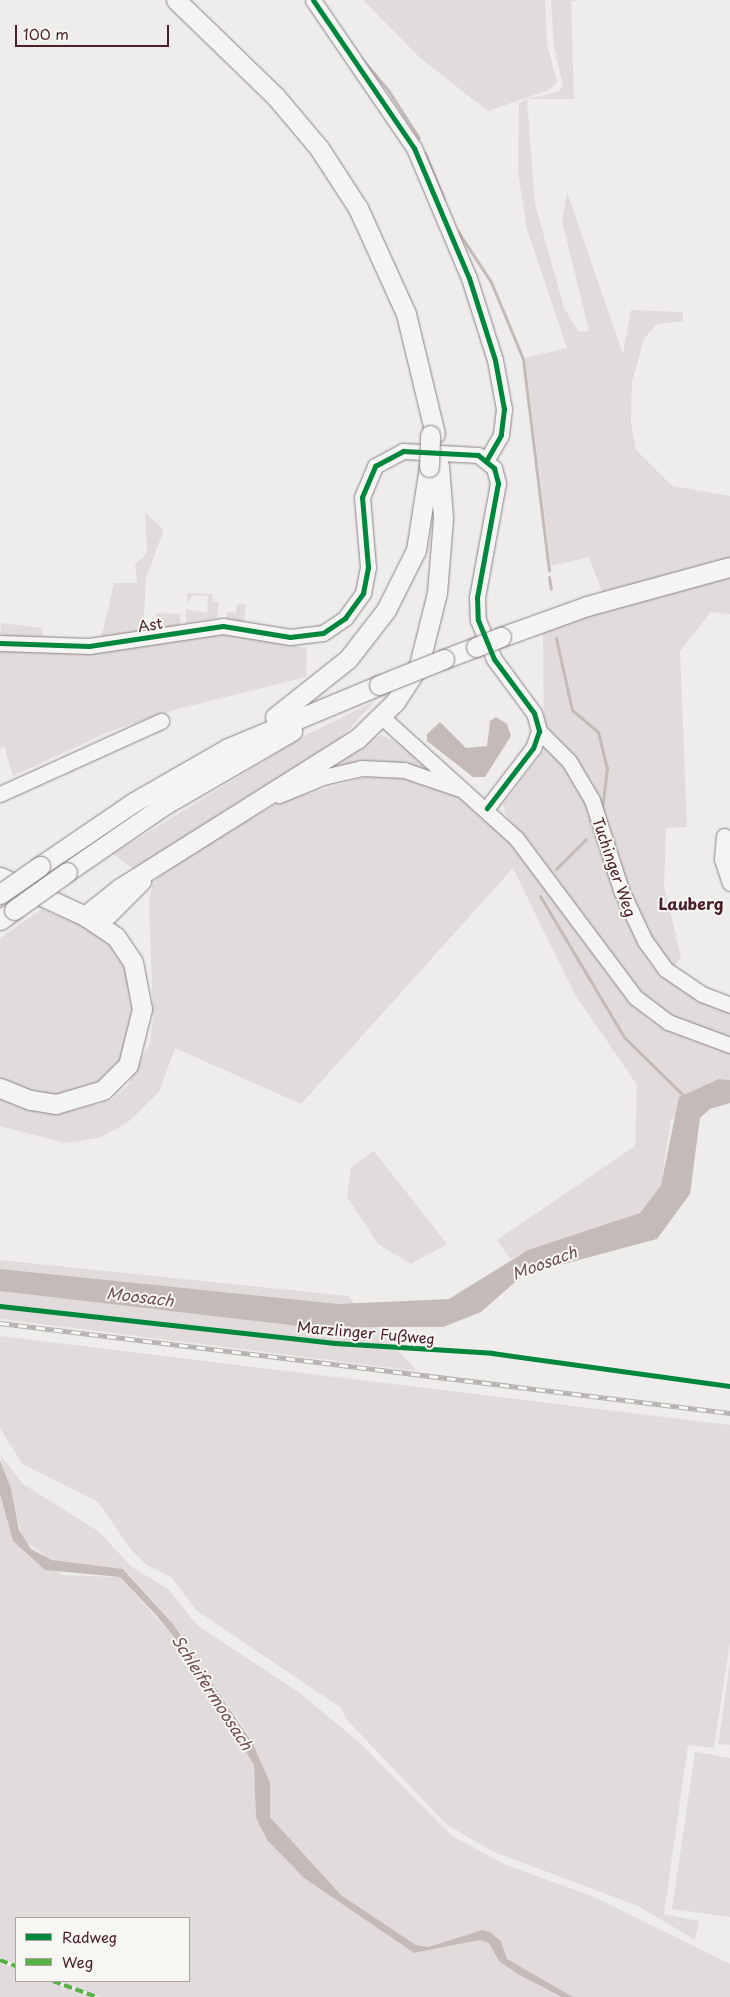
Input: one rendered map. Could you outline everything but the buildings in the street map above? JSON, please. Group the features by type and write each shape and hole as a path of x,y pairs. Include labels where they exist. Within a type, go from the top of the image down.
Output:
{"main road":[{"path":"92,920 110,894 150,871 329,758 383,718 419,665 428,637 441,561 430,407 399,296 376,241 342,182 276,97 176,0"},
{"path":"0,894 134,802 228,748 323,682 386,610 416,550 434,466"},
{"path":"228,748 501,637 588,606 730,567"},
{"path":"7,915 67,872 214,774 375,687"},
{"path":"92,920 124,901 150,871"},
{"path":"0,877 92,920 123,944 138,974 142,1009 137,1043 121,1074 103,1090 70,1102 44,1103 0,1088"},
{"path":"123,944 124,901"}],"street":[{"path":"313,0 414,148 469,278 488,335 501,391 503,428 487,460 497,474 498,493 477,597 478,620 494,659 534,713 539,731 533,748 482,803"},
{"name":"Ast","path":"0,643 89,646 223,626 304,638 336,626 363,593 368,567 362,497 368,477 379,462 409,451 468,452 487,460"},
{"path":"383,718 482,803 526,850 610,969 635,997 668,1022 730,1045"},
{"path":"0,794 161,722"},
{"name":"Tuchinger Weg","path":"539,731 570,761 592,800 621,890 649,947 665,969 702,994 730,1005"},
{"path":"260,801 334,773 382,767 433,778 482,803"},
{"path":"724,836 722,859 730,883"}],"shaded area":[{"path":"363,0 545,0 547,44 557,82 549,90 488,111 420,58"},
{"path":"551,0 581,0 571,2 574,99 527,99 558,92 563,86 554,47"},
{"path":"527,99 535,204 564,308 579,332 589,331 562,221 567,192 623,354 631,310 683,312 683,321 657,324 644,339 632,382 631,422 636,450 672,486 730,496 730,559 602,592 589,557 551,566 525,358 567,348 527,229 518,172 519,103"},
{"path":"145,512 164,530 146,578 143,633 101,639 114,583 137,583 135,565 147,553"},
{"path":"730,573 730,614 711,612 680,651 687,827 666,828 664,886 681,957 667,976 730,1011 730,1041 668,1020 634,992 505,814 503,804 544,750 543,631 587,612"},
{"path":"187,593 212,594 213,602 219,602 217,618 186,623 186,609 207,613 208,596 193,595 187,603"},
{"path":"237,604 246,604 244,623 226,621 227,612 236,613"},
{"path":"156,613 180,614 180,626 155,629"},
{"path":"1,623 42,628 43,640 0,636"},
{"path":"227,632 307,648 306,677 177,709 111,731 13,776 4,746 0,749 0,649 75,653"},
{"path":"375,701 340,739 135,870 113,854 304,736"},
{"path":"382,735 405,746 438,773 383,761 332,767 370,738"},
{"path":"369,776 397,776 458,795 500,828 619,985 730,1049 730,1080 719,1079 671,1120 661,1185 640,1213 510,1259 497,1240 635,1146 637,1085 574,993 513,868 301,1104 175,1048 159,1092 127,1123 99,1138 65,1143 0,1126 0,1094 45,1110 71,1111 111,1100 128,1085 150,1043 153,1019 149,902 153,883 172,864 281,801"},
{"path":"42,909 100,933 117,949 133,987 132,1040 108,1085 52,1101 0,1081 0,938"},
{"path":"374,1151 447,1244 411,1264 378,1244 347,1197 351,1167"},
{"path":"0,1260 348,1296 417,1371 0,1319"},
{"path":"0,1336 730,1425 730,1642 714,1748 688,1745 664,1914 699,1921 695,1940 638,1906 494,1852 447,1825 347,1720 341,1708 196,1610 172,1578 147,1565 132,1551 98,1502 22,1464 0,1428"},
{"path":"0,1454 23,1484 98,1531 132,1567 168,1589 198,1626 300,1693 361,1744 452,1836 506,1865 592,1896 730,1964 730,1997 573,1997 507,1959 501,1941 490,1932 482,1930 428,1947 416,1945 341,1895 270,1817 259,1757 244,1728 173,1624 130,1575 123,1569 52,1560 23,1540"},
{"path":"0,1494 13,1541 62,1575 120,1577 174,1637 254,1765 256,1817 267,1840 304,1878 414,1953 480,1940 489,1943 519,1975 562,1997 102,1997 62,1982 190,1982 190,1917 15,1917 15,1964 0,1958"},
{"path":"730,1662 730,1745 718,1744"},
{"path":"695,1752 730,1758 730,1917 672,1909"},
{"path":"0,1963 15,1969 15,1982 52,1982 92,1997 0,1997"}],"water":[{"path":"496,717 507,724 511,736 485,777 473,777 427,741 427,734 440,722 466,748 487,746 490,721"},
{"name":"Moosach","path":"719,1079 730,1080 730,1103 710,1109 700,1118 690,1194 657,1239 523,1275 481,1312 443,1327 307,1327 0,1291 0,1269 338,1304 449,1299 528,1250 640,1213 661,1185 679,1097"},
{"name":"Schleifermoosach","path":"0,1460 11,1489 19,1530 31,1549 52,1560 123,1569 173,1624 253,1744 270,1783 270,1817 341,1895 416,1945 428,1947 482,1930 490,1932 501,1941 507,1959 573,1997 562,1997 519,1975 499,1961 489,1943 480,1940 414,1953 304,1878 267,1840 256,1818 254,1765 174,1637 156,1615 120,1577 45,1570 13,1541 0,1494"}],"waterway":[{"path":"361,58 388,90 419,138"},
{"path":"425,153 444,199"},
{"path":"457,230 491,282 523,359 549,570"},
{"path":"549,577 551,589"},
{"path":"556,638 572,710 598,732 607,768 602,809"},
{"path":"556,869 586,839"},
{"path":"540,896 624,1037 684,1096"}],"railway":[{"path":"0,1323 730,1413"}],"marked path":[{"path":"0,1960 15,1966"},
{"path":"56,1982 97,1997"}],"cycle path":[{"path":"313,0 414,148 469,278 495,360 504,409 501,435 487,459"},
{"path":"0,643 89,646 223,626 290,637 323,633 345,618 363,593 368,567 362,497 375,466 403,451 478,455 494,468 498,483 477,597 478,620 494,659 534,713 539,731 533,748 487,808"},
{"name":"Marzlinger Fußweg","path":"0,1306 335,1343 492,1353 730,1386"}],"district":[{"name":"Lauberg","path":"691,903"}]}
